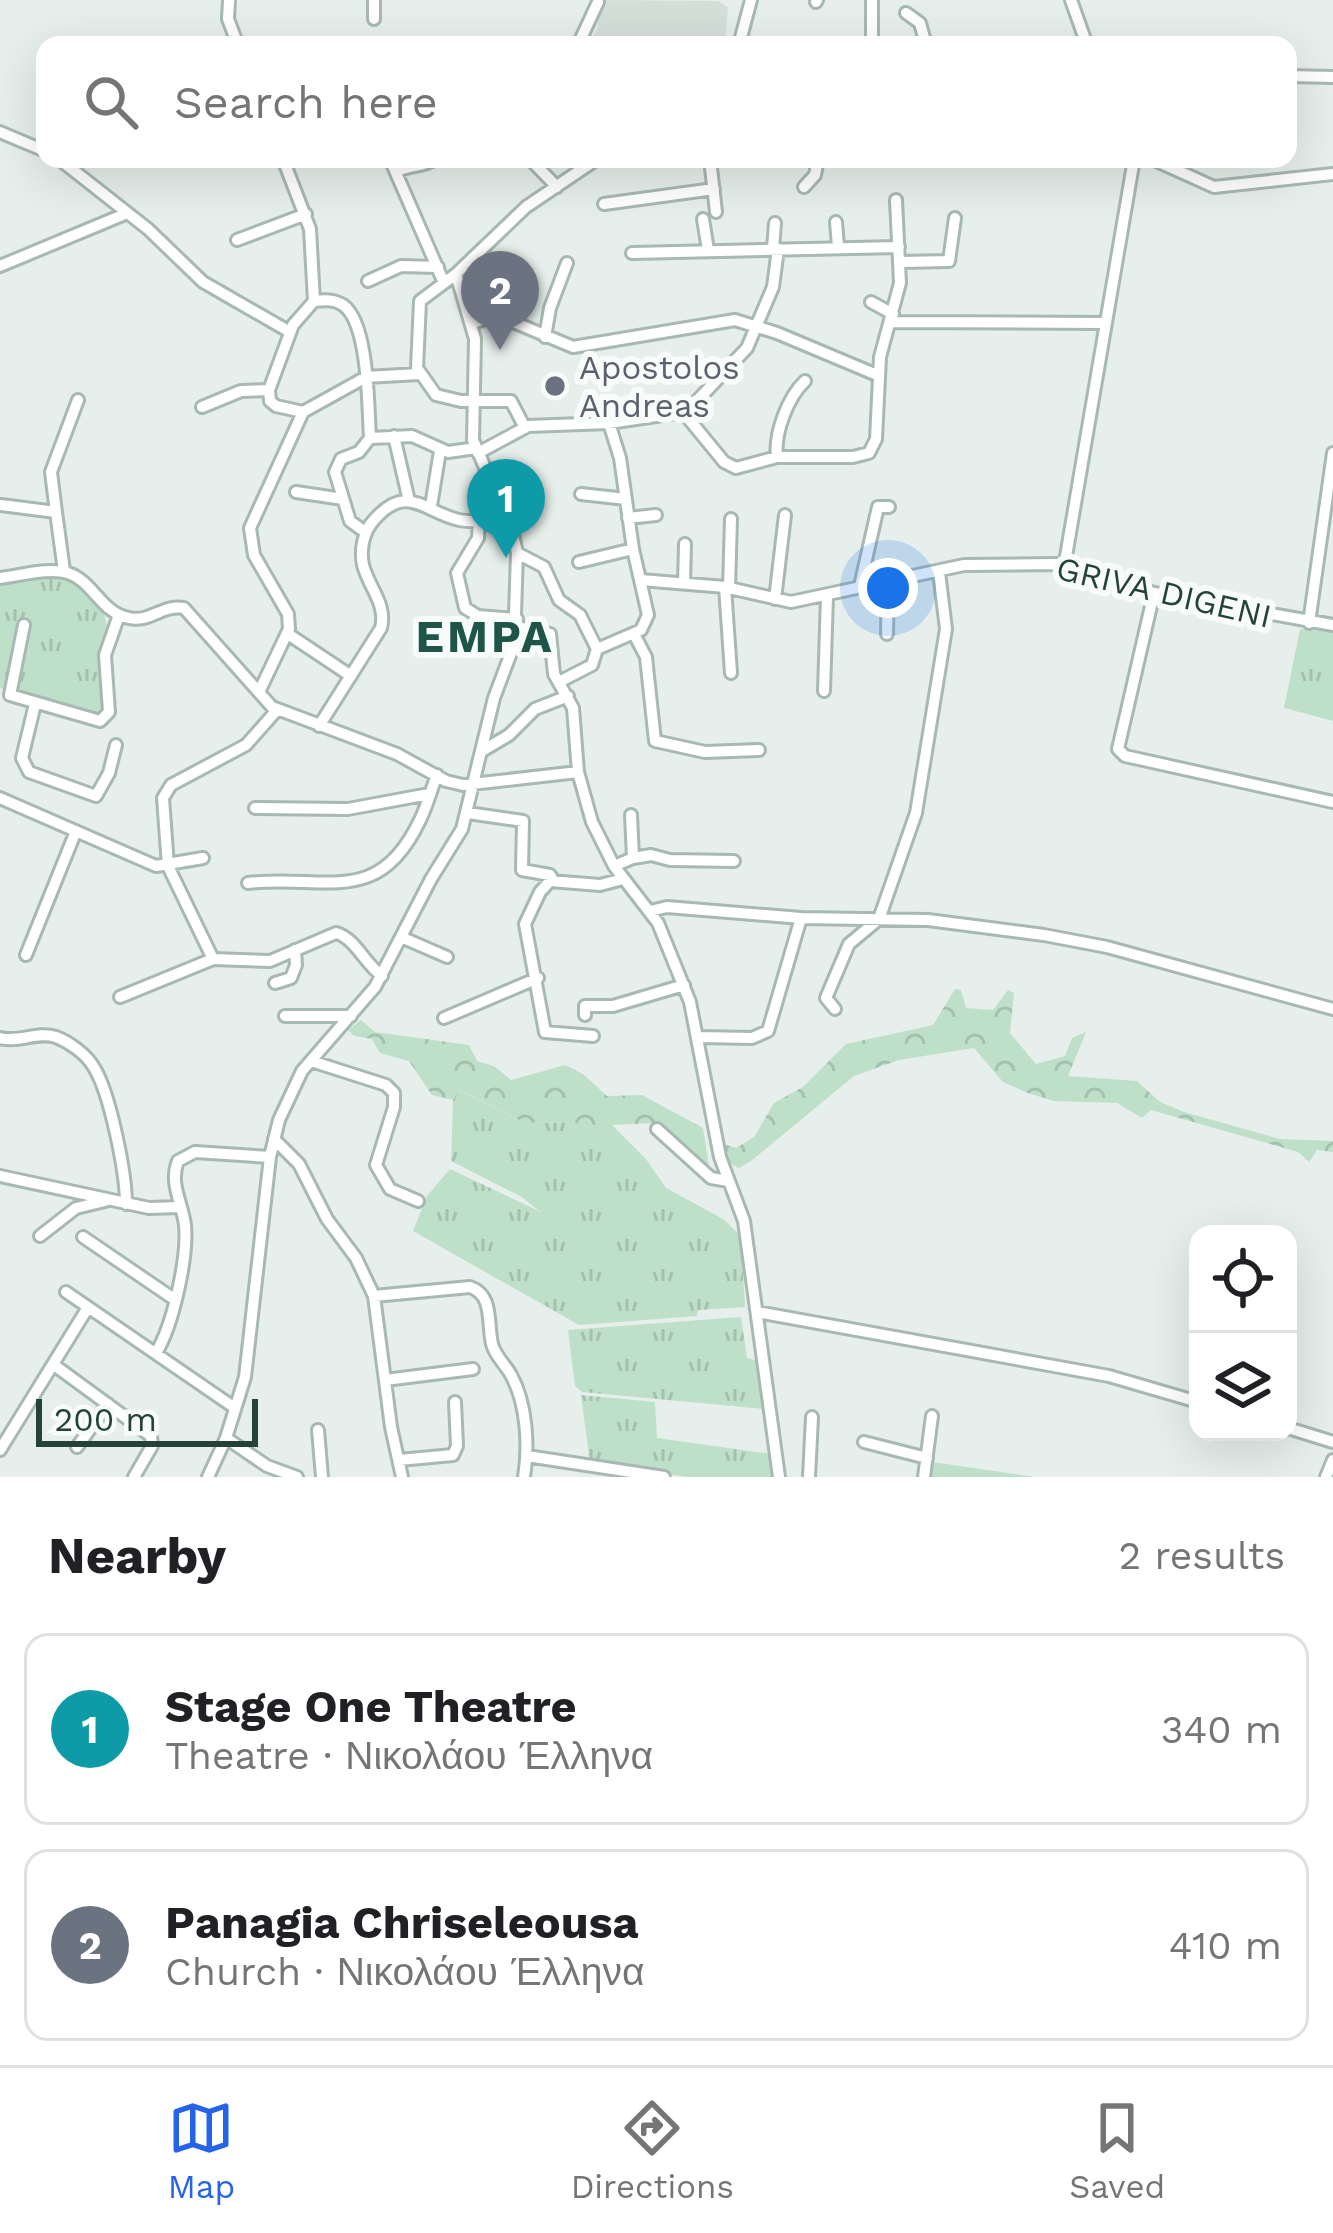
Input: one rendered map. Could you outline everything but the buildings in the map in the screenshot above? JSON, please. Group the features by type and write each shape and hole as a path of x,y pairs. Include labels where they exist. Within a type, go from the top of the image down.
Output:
{"street":[{"path":"229,0 234,36"},
{"path":"374,0 374,20"},
{"path":"741,36 751,0"},
{"path":"872,0 872,36"},
{"path":"1071,0 1084,36"},
{"path":"582,36 598,2"},
{"path":"906,14 920,23 924,36"},
{"path":"1297,76 1333,77"},
{"path":"0,131 36,147"},
{"path":"70,168 159,238 203,282 290,332"},
{"path":"288,168 312,240 314,301 290,332 269,390 276,406 304,412"},
{"path":"394,168 444,283"},
{"path":"544,168 556,187"},
{"path":"525,428 511,401 439,398 419,374 416,340 421,301 514,217 584,168"},
{"path":"711,168 716,212"},
{"path":"804,187 816,168"},
{"path":"1064,568 1133,168"},
{"path":"1172,168 1214,187 1333,174"},
{"path":"604,204 714,189"},
{"path":"682,412 730,466 745,467 777,457 869,453 876,439 877,375 900,262 896,200"},
{"path":"0,266 125,214"},
{"path":"237,240 306,214"},
{"path":"900,262 950,261 955,218"},
{"path":"704,219 708,250"},
{"path":"836,222 838,246"},
{"path":"370,438 412,436 440,451 477,451 525,428 682,412 735,363 758,327 773,287 775,224"},
{"path":"632,253 899,247"},
{"path":"544,337 567,263"},
{"path":"368,281 401,266 438,267"},
{"path":"208,1477 245,1377 270,1157 294,1084 382,976 468,813 494,698 514,649 517,553 471,432 476,355 472,323 456,274"},
{"path":"314,301 334,301 349,310 361,344 370,438 359,452 339,461 335,478 352,524 364,532"},
{"path":"871,302 892,318 1106,323"},
{"path":"472,323 497,319 573,347 726,320 758,327 877,375"},
{"path":"260,692 288,634 288,614 254,555 250,529 304,412 366,376 419,374"},
{"path":"777,457 776,445 788,410 797,388 806,381"},
{"path":"202,407 242,391 269,390"},
{"path":"78,400 51,472 64,571 119,616 146,619 167,608 184,608 277,710 397,754 453,784 578,772"},
{"path":"597,649 634,634 644,627 648,615 620,458 609,423"},
{"path":"394,436 409,501"},
{"path":"430,506 440,451"},
{"path":"1309,623 1333,453"},
{"path":"296,492 343,499"},
{"path":"581,494 626,499"},
{"path":"319,726 381,628 384,614 363,563 364,532 387,507 409,501 458,519 508,520"},
{"path":"1,505 56,512"},
{"path":"860,586 878,507 889,507"},
{"path":"628,518 656,515"},
{"path":"776,599 785,515"},
{"path":"730,673 731,519"},
{"path":"479,520 478,538 457,573 465,608 478,616 550,634 552,665 573,708 578,772 592,822 614,866 650,911 684,986 717,1144 745,1220 779,1477"},
{"path":"684,583 686,544"},
{"path":"579,562 633,549"},
{"path":"517,553 544,567 559,600 580,615 597,649 592,665 559,682"},
{"name":"GRIVA DIGENI","path":"641,580 727,587 791,602 976,564 1056,564 1154,592 1333,626"},
{"path":"0,578 64,571"},
{"path":"835,1009 826,998 829,986 849,944 879,919 916,813 946,629 939,572"},
{"path":"887,634 888,581"},
{"path":"1154,592 1118,749 1125,755 1333,802"},
{"path":"824,691 827,596"},
{"path":"24,625 10,695 95,721 107,718 110,706 104,655 119,616"},
{"path":"288,634 351,676"},
{"path":"634,634 646,658 655,741 705,752 759,750"},
{"path":"482,751 509,735 535,709 568,696"},
{"path":"34,704 22,758 29,772 96,796 109,773 116,745"},
{"path":"213,959 167,866 165,792 246,745 277,710"},
{"path":"248,883 343,883 376,875 412,834 437,775"},
{"path":"255,808 347,809 429,794"},
{"path":"0,798 151,863 167,866 203,858"},
{"path":"468,813 523,821 522,870 550,874 553,880"},
{"path":"631,815 633,858"},
{"path":"26,955 76,831"},
{"path":"614,866 651,855 670,860 734,861"},
{"path":"593,1036 545,1032 525,924 540,892 553,880 600,885 623,879"},
{"path":"650,911 667,907 801,918 928,920 1075,940 1333,1009"},
{"path":"698,1037 759,1037 768,1031 801,918"},
{"path":"120,997 213,959 270,961 336,933 382,976"},
{"path":"401,937 447,957"},
{"path":"275,983 291,978 295,950"},
{"path":"444,1018 538,978"},
{"path":"585,1016 585,1006 613,1006 684,986"},
{"path":"285,1016 351,1016"},
{"path":"0,1038 56,1038 94,1066 125,1179 127,1204"},
{"path":"310,1061 386,1085 394,1093 376,1165 390,1189 418,1201"},
{"path":"657,1129 711,1178 729,1181"},
{"path":"274,1139 299,1164 374,1297 401,1477"},
{"path":"156,1353 170,1330 185,1236 174,1173 184,1155 270,1157"},
{"path":"0,1176 127,1204 163,1210 180,1207"},
{"path":"76,1208 77,1192"},
{"path":"40,1236 76,1208 108,1200"},
{"path":"83,1237 174,1299"},
{"path":"374,1297 470,1287 480,1290 486,1298 493,1349 514,1379 526,1428 524,1477"},
{"path":"66,1292 235,1408"},
{"path":"1,1448 88,1310"},
{"path":"757,1312 1109,1376 1189,1399"},
{"path":"54,1365 151,1436 152,1447 134,1477"},
{"path":"385,1380 472,1369"},
{"path":"399,1460 454,1455 455,1402"},
{"path":"77,1447 108,1405"},
{"path":"924,1477 932,1416"},
{"path":"809,1477 812,1417"},
{"path":"318,1430 322,1477"},
{"path":"1297,1431 1333,1442"},
{"path":"226,1438 267,1466 297,1477"},
{"path":"864,1442 927,1458"},
{"path":"527,1456 614,1473 664,1477"},
{"path":"1326,1477 1333,1460"}],"shaded area":[{"path":"601,0 718,1 728,7 726,36 593,36"}],"green space":[{"path":"63,574 104,614 107,625 98,651 105,709 95,717 0,688 0,581"},
{"path":"1300,629 1333,632 1333,721 1284,708"},
{"path":"955,989 961,990 966,1008 993,1010 1008,990 1014,993 1010,1033 1036,1064 1065,1056 1072,1038 1086,1032 1068,1076 1137,1081 1160,1102 1184,1112 1280,1139 1333,1141 1333,1152 1317,1150 1309,1162 1298,1152 1151,1110 1142,1118 1117,1103 1053,1101 1003,1082 974,1048 899,1060 854,1076 751,1161 739,1168 727,1162 721,1143 736,1148 754,1137 774,1103 803,1087 846,1044 933,1025"},
{"path":"361,1020 375,1032 469,1045 477,1061 494,1066 511,1080 565,1065 607,1096 642,1095 703,1128 710,1172 657,1123 612,1125 646,1159 605,1132 572,1122 525,1123 459,1090 453,1100 432,1095 409,1061 380,1053 372,1039 348,1030"},
{"path":"458,1090 525,1123 572,1122 606,1132 646,1159 666,1188 723,1219 741,1236 745,1307 698,1310 697,1316 579,1325 413,1231 427,1196 450,1169 541,1212 451,1161 453,1100"},
{"path":"741,1317 747,1358 759,1361 765,1409 582,1392 575,1386 568,1330"},
{"path":"581,1395 655,1402 657,1438 772,1454 775,1477 687,1477 590,1463"},
{"path":"933,1462 1035,1477 930,1477"}],"place":[{"name":"Panagia Chriseleousa","path":"500,350"},
{"name":"Apostolos Andreas","path":"555,386"},
{"name":"Stage One Theatre","path":"506,558"}],"district":[{"name":"EMPA","path":"485,636"}]}
